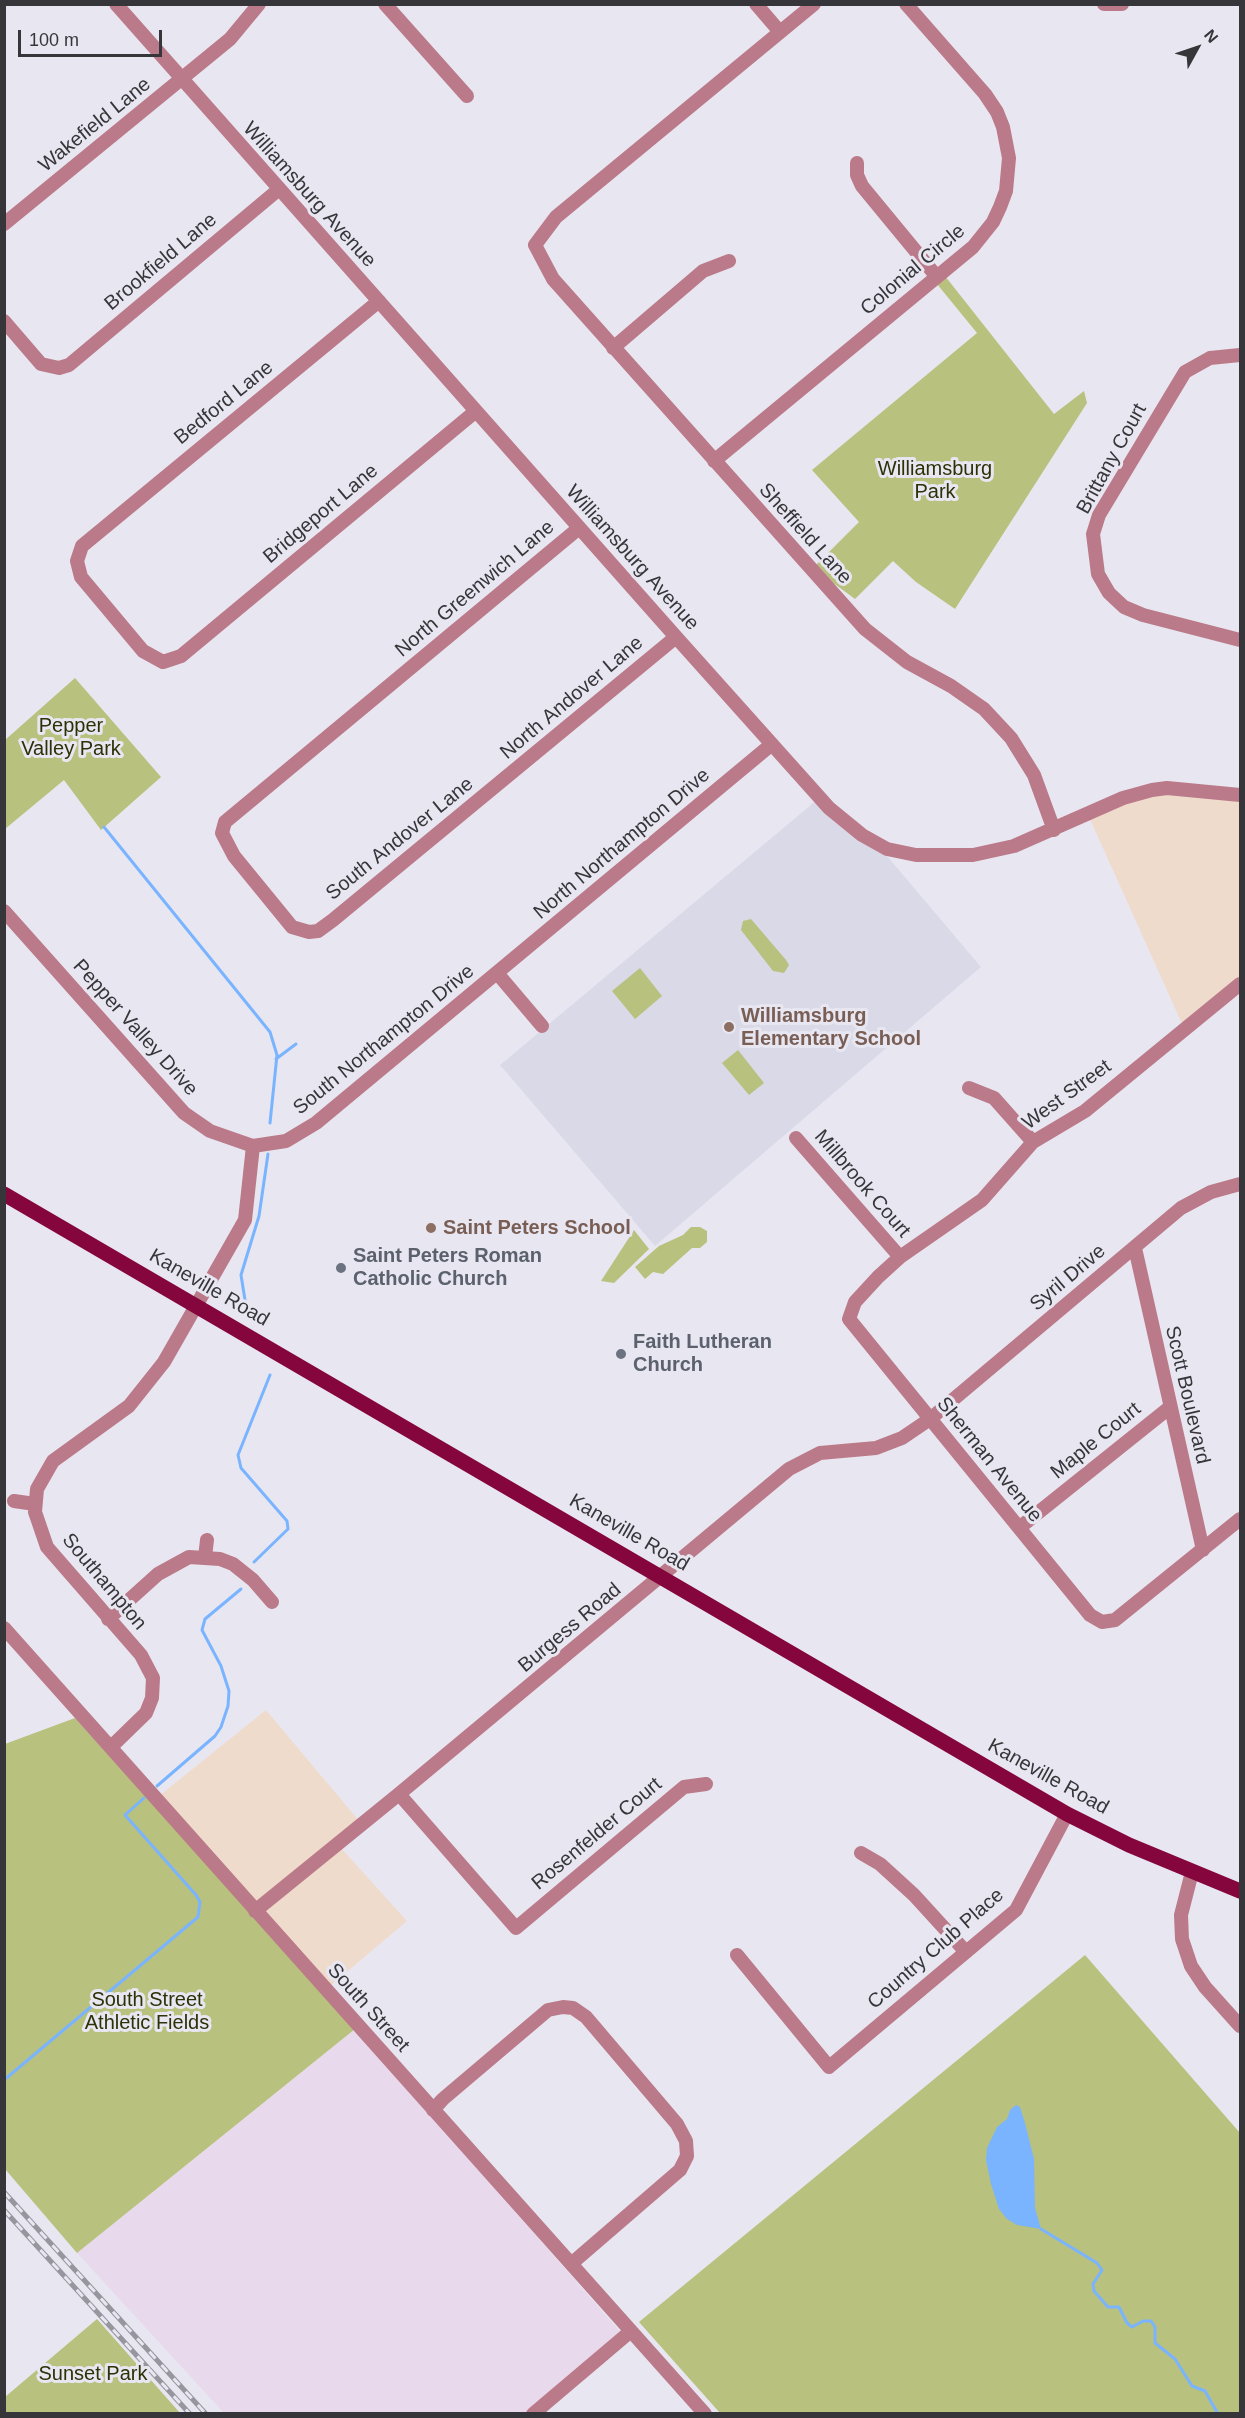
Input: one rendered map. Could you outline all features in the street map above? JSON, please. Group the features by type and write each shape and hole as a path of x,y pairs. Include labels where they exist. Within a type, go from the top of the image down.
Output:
{"main road":[{"name":"Kaneville Road","path":"4,1194 1067,1814 1129,1845 1240,1891"}],"street":[{"name":"Williamsburg Avenue","path":"117,4 278,190 676,638 849,826 887,849 916,855 973,855 1014,846 1123,798 1152,790 1167,788 1240,795"},
{"name":"Wakefield Lane","path":"4,224 235,34 260,4"},
{"path":"385,4 467,96"},
{"path":"756,4 780,32 814,4"},
{"name":"Colonial Circle","path":"714,461 973,247 993,222 1006,191 1009,158 1003,127 985,94 906,4"},
{"path":"1104,4 1122,4"},
{"name":"Sheffield Lane","path":"780,32 556,217 535,245 548,273 865,629 907,662 951,686 984,709 1011,738 1034,775 1054,830"},
{"path":"858,163 857,175 862,186 937,277"},
{"name":"Brookfield Lane","path":"4,321 40,363 59,368 69,365 278,190"},
{"path":"613,348 703,271 729,261"},
{"name":"Bedford Lane","path":"192,648 172,661 163,662 143,651 78,570 77,555 94,535 379,301"},
{"name":"Brittany Court","path":"1240,355 1210,358 1185,372 1099,515 1093,534 1098,574 1109,594 1124,607 1143,615 1240,640"},
{"name":"Bridgeport Lane","path":"192,648 476,411"},
{"name":"North Greenwich Lane","path":"233,813 579,528"},
{"name":"North Andover Lane","path":"492,789 676,638"},
{"name":"North Northampton Drive","path":"497,973 772,744"},
{"name":"South Andover Lane","path":"233,813 225,822 222,833 225,843 292,927 309,933 318,931 333,920 492,789"},
{"name":"Pepper Valley Drive","path":"4,911 184,1113 210,1131 252,1146"},
{"path":"497,973 542,1026"},
{"name":"South Northampton Drive","path":"252,1146 286,1141 316,1123 497,973"},
{"name":"West Street","path":"849,1319 855,1302 900,1257 982,1200 1033,1142 1085,1111 1240,984"},
{"path":"969,1088 994,1098 1033,1142"},
{"name":"Millbrook Court","path":"796,1138 900,1257"},
{"path":"198,1306 245,1220 252,1146"},
{"name":"Syril Drive","path":"930,1419 1196,1198 1240,1184"},
{"name":"Scott Boulevard","path":"1135,1248 1169,1408 1203,1550"},
{"name":"Southampton","path":"111,1747 146,1713 154,1684 146,1662 47,1547 40,1532 35,1504 42,1477 53,1461 113,1419 141,1394 164,1362 198,1306"},
{"name":"Sherman Avenue","path":"849,1319 1090,1615 1102,1622 1115,1620 1203,1550"},
{"name":"Maple Court","path":"1019,1528 1169,1408"},
{"name":"Burgess Road","path":"255,1911 798,1463 820,1453 865,1450 889,1444 930,1419"},
{"path":"15,1502 35,1504"},
{"path":"1203,1550 1240,1519"},
{"path":"205,1557 207,1540"},
{"path":"108,1619 167,1567 189,1557 220,1558 243,1571 272,1602"},
{"name":"South Street","path":"4,1628 705,2414"},
{"name":"Rosenfelder Court","path":"399,1794 516,1928 684,1786 706,1784"},
{"name":"Country Club Place","path":"737,1955 829,2067 1016,1910 1067,1814"},
{"path":"861,1853 880,1864 914,1895 966,1952"},
{"path":"1192,1872 1181,1916 1182,1939 1191,1966 1205,1987 1240,2026"},
{"path":"433,2110 443,2098 548,2010 562,2007 573,2008 586,2017 677,2124 686,2141 687,2156 680,2170 571,2264"},
{"path":"533,2414 631,2331"}],"shaded area":[{"path":"1169,792 1240,798 1240,978 1183,1026 1089,817 1124,801"},
{"name":"Williamsburg Elementary School","path":"818,799 882,850 981,967 655,1246 500,1065"},
{"path":"266,1710 365,1828 341,1848 407,1921 329,1987 159,1796"},
{"path":"355,2029 623,2335 528,2413 224,2413 77,2253"}],"green space":[{"name":"Williamsburg Park","path":"945,276 1054,414 1084,391 1087,403 955,609 916,582 893,561 855,599 813,568 859,522 812,470 977,333 937,284"},
{"name":"Pepper Valley Park","path":"75,678 161,777 101,830 64,780 5,829 5,740"},
{"path":"751,919 786,960 789,965 784,973 773,971 741,930 743,921"},
{"path":"640,968 662,996 635,1019 612,991"},
{"path":"738,1050 764,1083 749,1095 722,1063"},
{"path":"691,1227 700,1227 707,1231 707,1242 700,1248 692,1248 663,1274 653,1272 645,1279 635,1267 659,1246 683,1235"},
{"path":"634,1230 649,1249 614,1283 601,1281"},
{"name":"South Street Athletic Fields","path":"75,1718 355,2029 77,2253 5,2169 5,1744"},
{"path":"1085,1955 1240,2133 1240,2413 720,2413 639,2322"},
{"name":"Sunset Park","path":"97,2319 180,2413 5,2413 5,2397"}],"water":[{"path":"1016,2105 1020,2107 1034,2159 1035,2208 1041,2229 1017,2225 1007,2219 999,2209 986,2160 987,2148 997,2127 1007,2119 1010,2110"}],"waterway":[{"path":"104,827 270,1032 277,1055 270,1123"},
{"path":"276,1059 296,1044"},
{"path":"256,1319 245,1300 241,1275 259,1216 268,1154"},
{"path":"254,1562 288,1529 287,1521 241,1468 238,1455 270,1375"},
{"path":"157,1786 215,1736 221,1727 228,1706 229,1691 221,1666 202,1630 205,1619 241,1589"},
{"path":"4,2080 198,1917 200,1902 196,1895 125,1815 144,1798"},
{"path":"1041,2229 1097,2263 1102,2270 1093,2284 1094,2291 1108,2307 1119,2307 1127,2323 1132,2327 1143,2321 1151,2321 1155,2327 1155,2343 1175,2359 1192,2386 1205,2391 1218,2414"}],"railway":[{"path":"4,2192 206,2414"},
{"path":"4,2210 190,2414"}],"place":[{"name":"Williamsburg Elementary School","path":"729,1027"},
{"name":"Saint Peters School","path":"431,1228"},
{"name":"Saint Peters Roman Catholic Church","path":"341,1268"},
{"name":"Faith Lutheran Church","path":"621,1354"}]}
